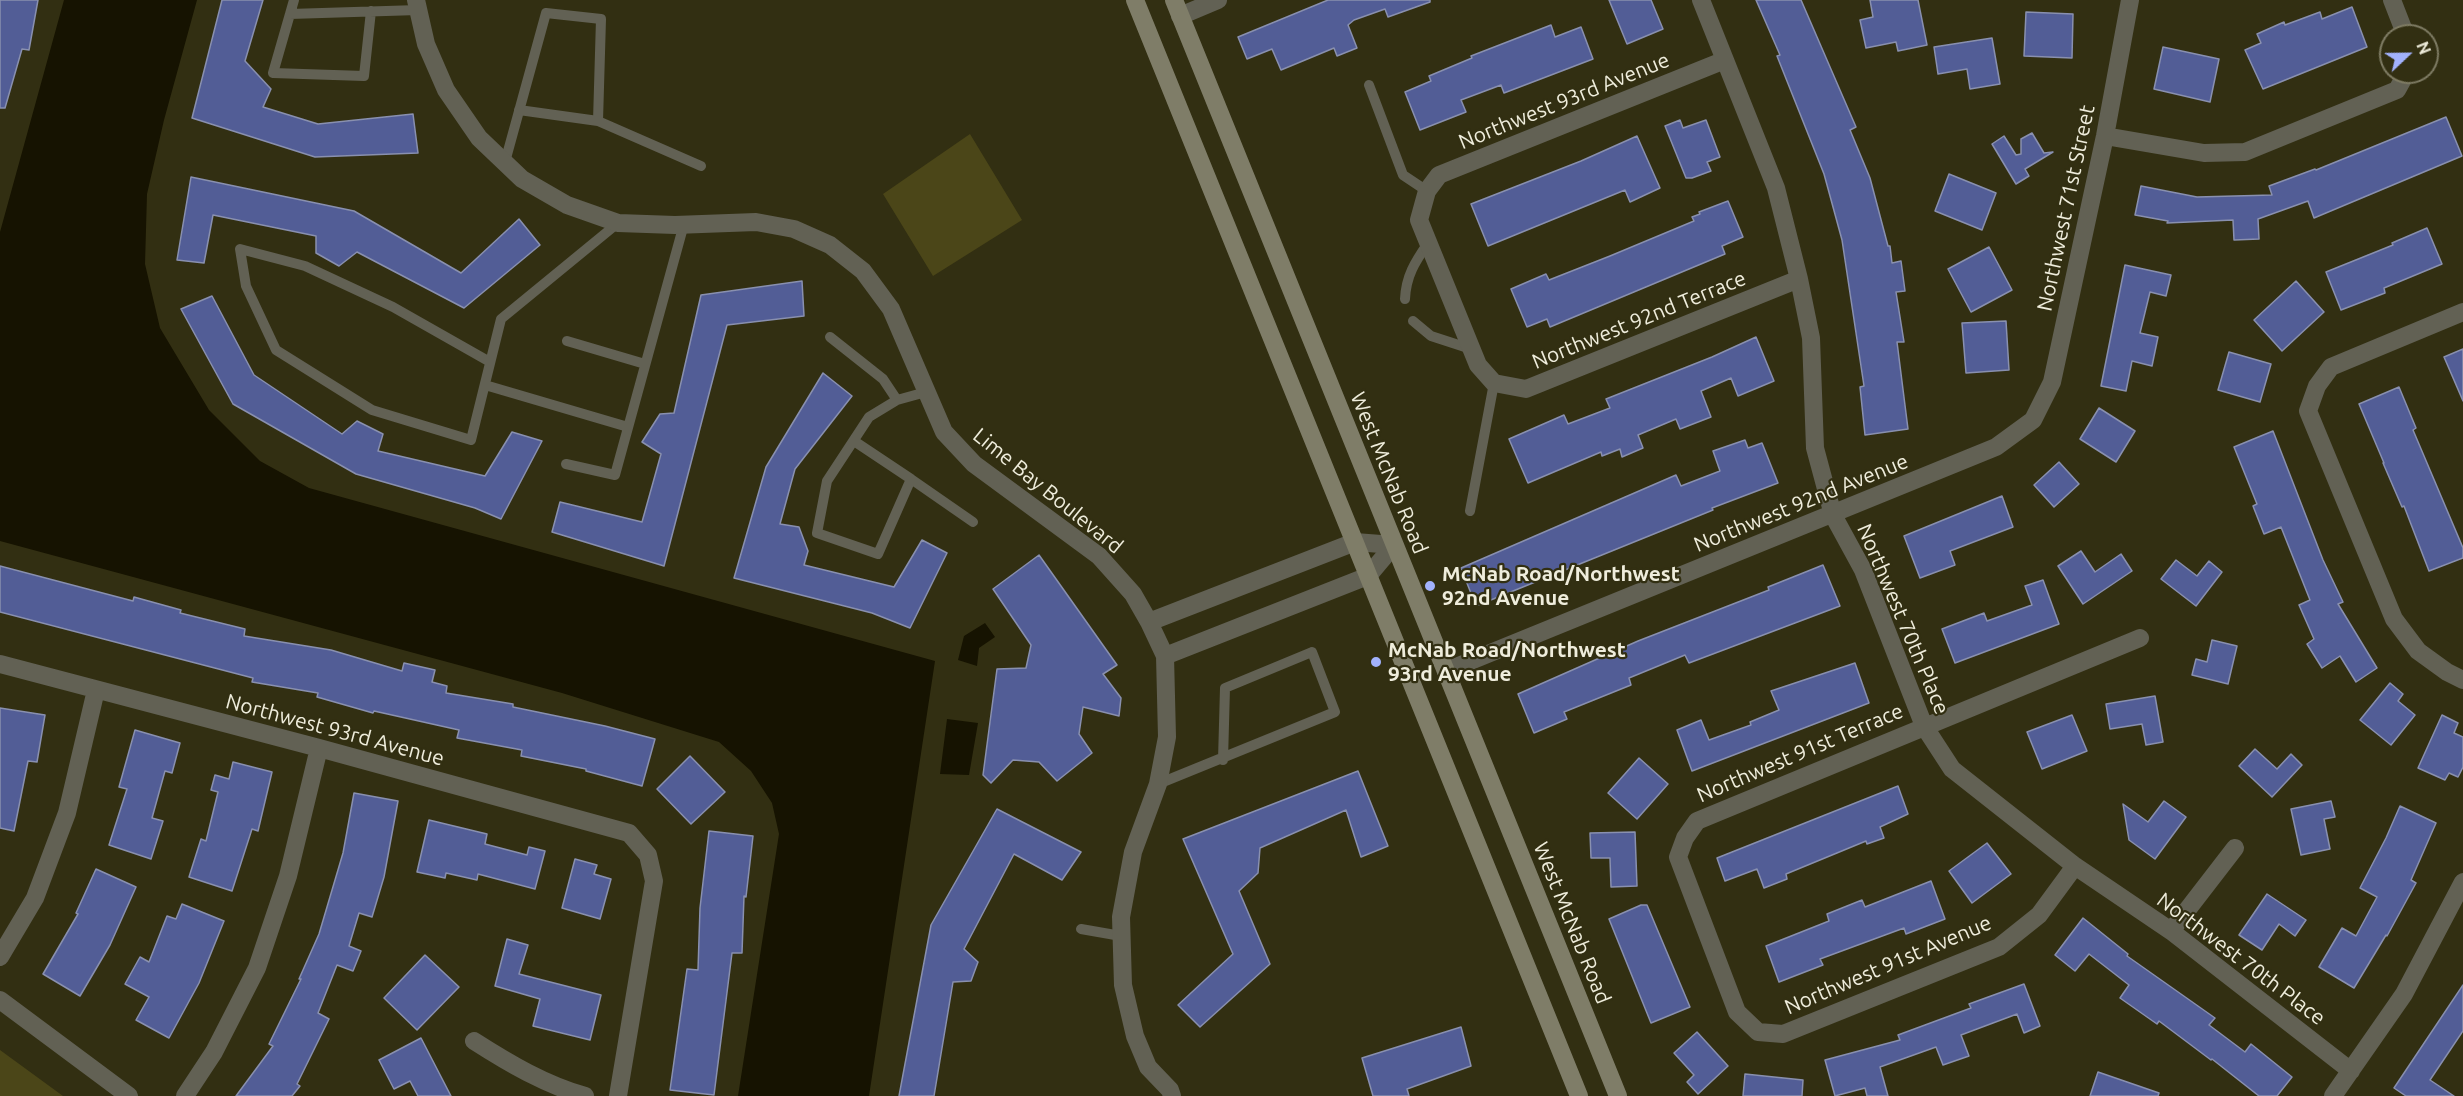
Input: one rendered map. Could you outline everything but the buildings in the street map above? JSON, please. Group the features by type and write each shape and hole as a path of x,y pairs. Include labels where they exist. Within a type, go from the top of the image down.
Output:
{"main road":[{"path":"1135,0 1579,1096"},
{"name":"West McNab Road","path":"1177,8 1618,1096"}],"street":[{"path":"1177,8 1218,0"},
{"name":"Northwest 70th Place","path":"1701,0 1776,188 1811,338 1815,448 1833,515 1863,570 1924,726 1952,769 2075,867 2171,932 2351,1071"},
{"name":"Northwest 71st Street","path":"2033,420 2052,382 2105,136 2130,0"},
{"path":"2392,0 2401,24"},
{"name":"Lime Bay Boulevard","path":"417,5 426,44 446,90 479,138 522,179 567,205 618,223 756,222 794,229 830,245 863,271 891,309 944,432 974,464 1099,556 1133,594 1164,656 1167,737 1158,784 1133,852 1121,917 1124,985 1135,1036 1148,1067 1170,1090 1172,1096"},
{"name":"Northwest 93rd Avenue","path":"1427,191 1440,175 1725,60"},
{"path":"2105,136 2204,153 2245,152 2397,90 2400,84"},
{"path":"1427,191 1419,220 1478,365 1494,383"},
{"name":"Northwest 92nd Terrace","path":"1494,383 1526,390 1799,279"},
{"path":"2463,312 2331,367 2317,386 2308,411 2394,618 2418,651 2447,672 2463,680"},
{"name":"Northwest 92nd Avenue","path":"1446,671 1996,447 2033,420"},
{"path":"1149,622 1354,542 1394,545"},
{"path":"1164,656 1368,576 1394,545"},
{"name":"Northwest 91st Terrace","path":"1758,1032 1737,1012 1678,857 1684,838 1697,821 2140,638"},
{"name":"Northwest 93rd Avenue","path":"0,664 629,833 648,855 654,881 618,1096"},
{"path":"0,957 35,897 67,813 96,690"},
{"path":"185,1096 214,1052 257,968 288,876 319,748"},
{"path":"2171,932 2235,848"},
{"name":"Northwest 91st Avenue","path":"1758,1032 1783,1034 1999,947 2039,915 2075,867"},
{"path":"2332,1096 2404,993 2463,882"},
{"path":"0,1000 129,1096"},
{"path":"474,1041 523,1072 585,1096"}],"lane":[{"path":"294,0 273,72 364,76 371,11"},
{"path":"290,14 371,11 417,5"},
{"path":"505,162 546,13 601,19 598,121"},
{"path":"1369,85 1403,176 1427,191"},
{"path":"519,110 598,121 701,166"},
{"path":"490,362 393,308 305,266 240,249 246,286 276,350 372,410 471,440 501,319 618,223"},
{"path":"566,464 615,475 684,224"},
{"path":"1405,299 1410,269 1428,243"},
{"path":"1413,321 1431,336 1471,349"},
{"path":"830,338 883,379 897,400"},
{"path":"567,341 645,364"},
{"path":"1470,511 1494,383"},
{"path":"485,385 628,427"},
{"path":"911,479 878,554 817,533 827,481 869,417 897,400 926,392"},
{"path":"854,441 973,522"},
{"path":"1158,784 1223,760 1335,712 1312,652 1225,688 1223,760"},
{"path":"1081,929 1121,936"}],"shaded area":[{"path":"64,0 197,0 164,120 147,194 145,264 160,328 209,410 260,461 309,488 935,661 869,1096 738,1096 779,834 772,803 751,771 719,742 562,693 0,541 0,232"},
{"path":"970,134 1022,220 933,276 883,194"},
{"path":"985,623 995,637 979,648 977,666 958,660 964,636"},
{"path":"947,719 978,723 969,775 940,774"},
{"path":"0,1050 63,1096 0,1096"}],"place":[{"name":"McNab Road/Northwest 92nd Avenue","path":"1430,586"},
{"name":"McNab Road/Northwest 93rd Avenue","path":"1376,662"}]}
